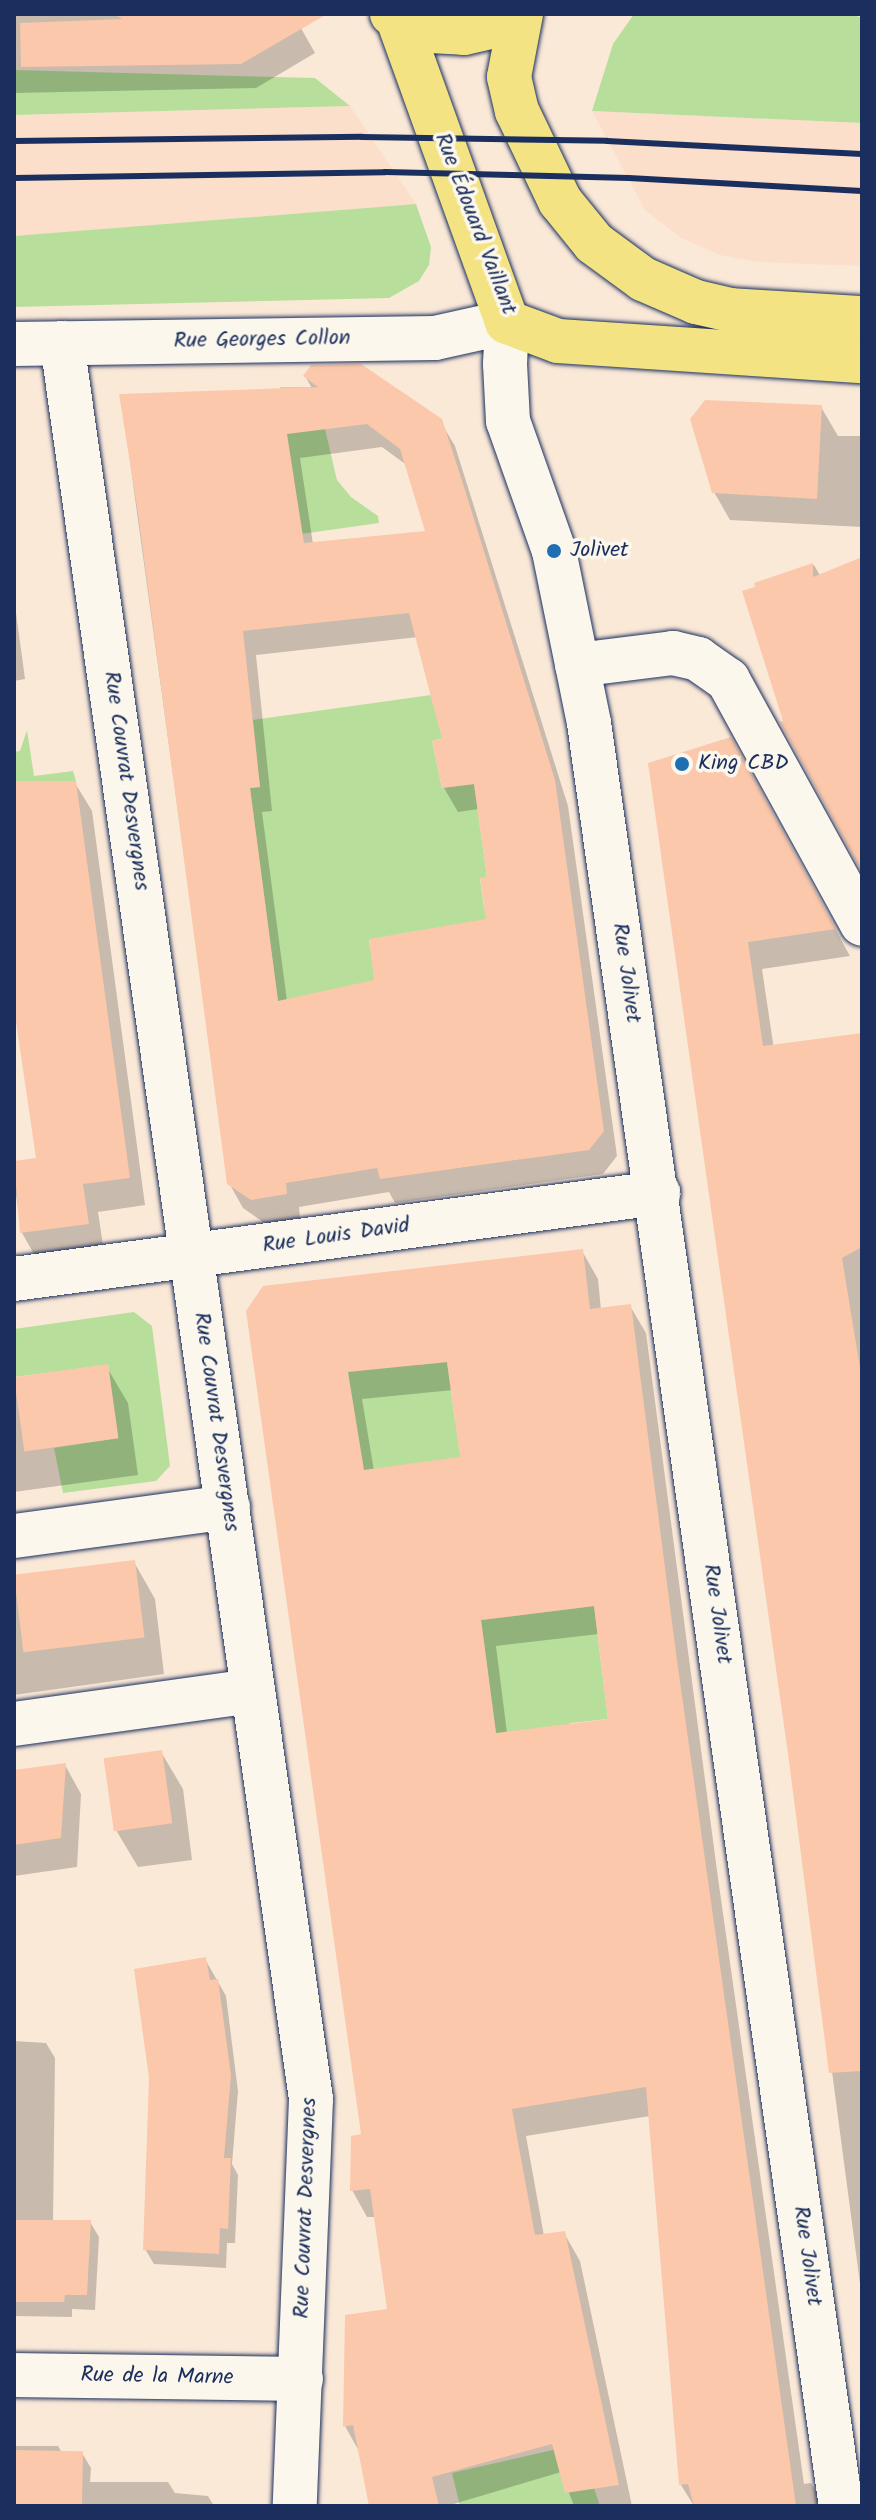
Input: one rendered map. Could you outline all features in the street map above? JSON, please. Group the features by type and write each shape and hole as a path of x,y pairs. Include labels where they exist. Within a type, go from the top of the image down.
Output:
{"main road":[{"path":"395,16 430,31 464,33 494,26 519,14"},
{"path":"519,14 509,77 517,111 560,201 594,243 643,279 696,302 730,310 862,318"},
{"name":"Rue Édouard Vaillant","path":"395,16 507,322 558,341 862,361"}],"street":[{"name":"Rue Georges Collon","path":"14,344 435,338 507,322"},
{"name":"Rue Jolivet","path":"507,322 505,364 508,421 554,551 589,723 658,1193 841,2506"},
{"name":"Rue Couvrat Desvergnes","path":"62,343 311,2099 295,2506"},
{"path":"577,665 673,653 698,659 728,680 862,924"},
{"name":"Rue Louis David","path":"14,1279 658,1193"},
{"path":"14,1536 228,1507"},
{"path":"14,1724 253,1691"},
{"name":"Rue de la Marne","path":"14,2375 301,2379"}],"shaded area":[{"path":"350,106 416,204 14,236 14,115"},
{"path":"592,111 862,123 862,266 758,262 720,255 681,238 645,210"}],"green space":[{"path":"634,14 851,14 862,18 862,123 592,111 613,44"},
{"path":"14,70 315,78 350,106 14,115"},
{"path":"416,204 431,247 429,265 419,281 389,298 14,307 14,236"},
{"path":"280,387 325,387 325,429 337,480 351,497 378,516 379,523 301,534"},
{"path":"431,695 454,736 432,741 442,788 474,784 487,877 480,879 484,907 518,1067 530,1158 453,1169 439,1079 424,1011 415,931 369,941 372,958 396,984 278,1001 250,788 260,787 253,720"},
{"path":"27,730 34,776 73,771 76,781 14,781 14,752 20,751"},
{"path":"134,1312 152,1326 170,1466 156,1481 63,1493 54,1448 118,1438 108,1365 14,1377 14,1329"},
{"path":"417,1360 419,1365 447,1362 455,1421 564,1452 364,1470 324,1372"},
{"path":"594,1606 608,1719 571,1723 503,1786 481,1620"},
{"path":"579,2444 600,2506 460,2506 452,2473"}],"building":[{"path":"115,14 327,14 241,64 21,67 20,23 122,19"},
{"path":"361,364 442,419 555,780 604,1131 589,1150 380,1179 377,1168 286,1183 287,1194 251,1200 227,1184 138,513 119,394 318,387 303,376 311,365","holes":["367,424 400,449 425,531 304,543 287,434","409,613 442,739 432,741 442,788 474,784 487,877 480,878 486,919 369,939 374,980 278,1001 250,788 260,787 243,631"]},
{"path":"705,400 822,405 817,499 712,493 690,419"},
{"path":"862,557 862,872 780,722 783,721 742,591 755,587 754,583 813,563 813,577"},
{"path":"731,737 836,929 748,942 763,1046 862,1033 862,1247 842,1258 862,1380 862,2071 829,2073 789,1761 648,763"},
{"path":"14,781 76,781 130,1178 83,1184 89,1224 20,1233 14,1161 36,1158 14,1008"},
{"path":"583,1249 590,1309 631,1304 676,1653 796,2506 694,2506 688,2484 679,2485 646,2087 512,2109 535,2235 565,2231 619,2485 565,2493 552,2444 432,2477 439,2506 369,2506 353,2425 343,2427 345,2315 387,2309 370,2189 350,2191 351,2136 361,2134 246,1311 263,1286","holes":["447,1362 460,1457 364,1470 348,1372","594,1606 608,1719 496,1733 481,1620"]},
{"path":"108,1364 118,1438 24,1451 14,1377"},
{"path":"135,1560 145,1637 23,1652 14,1575"},
{"path":"162,1750 172,1823 114,1831 104,1758"},
{"path":"66,1763 61,1838 14,1845 14,1770"},
{"path":"206,1957 210,1980 218,1979 231,2075 224,2158 231,2158 228,2229 220,2228 219,2254 143,2250 149,2078 134,1969"},
{"path":"14,2220 91,2220 87,2295 65,2295 64,2302 14,2302"},
{"path":"14,2450 83,2451 82,2506 14,2506"}],"railway":[{"path":"14,141 362,137 607,141 862,154"},
{"path":"14,178 385,172 629,178 862,191"}],"place":[{"name":"Jolivet","path":"554,551"},
{"name":"King CBD","path":"682,764"}]}
